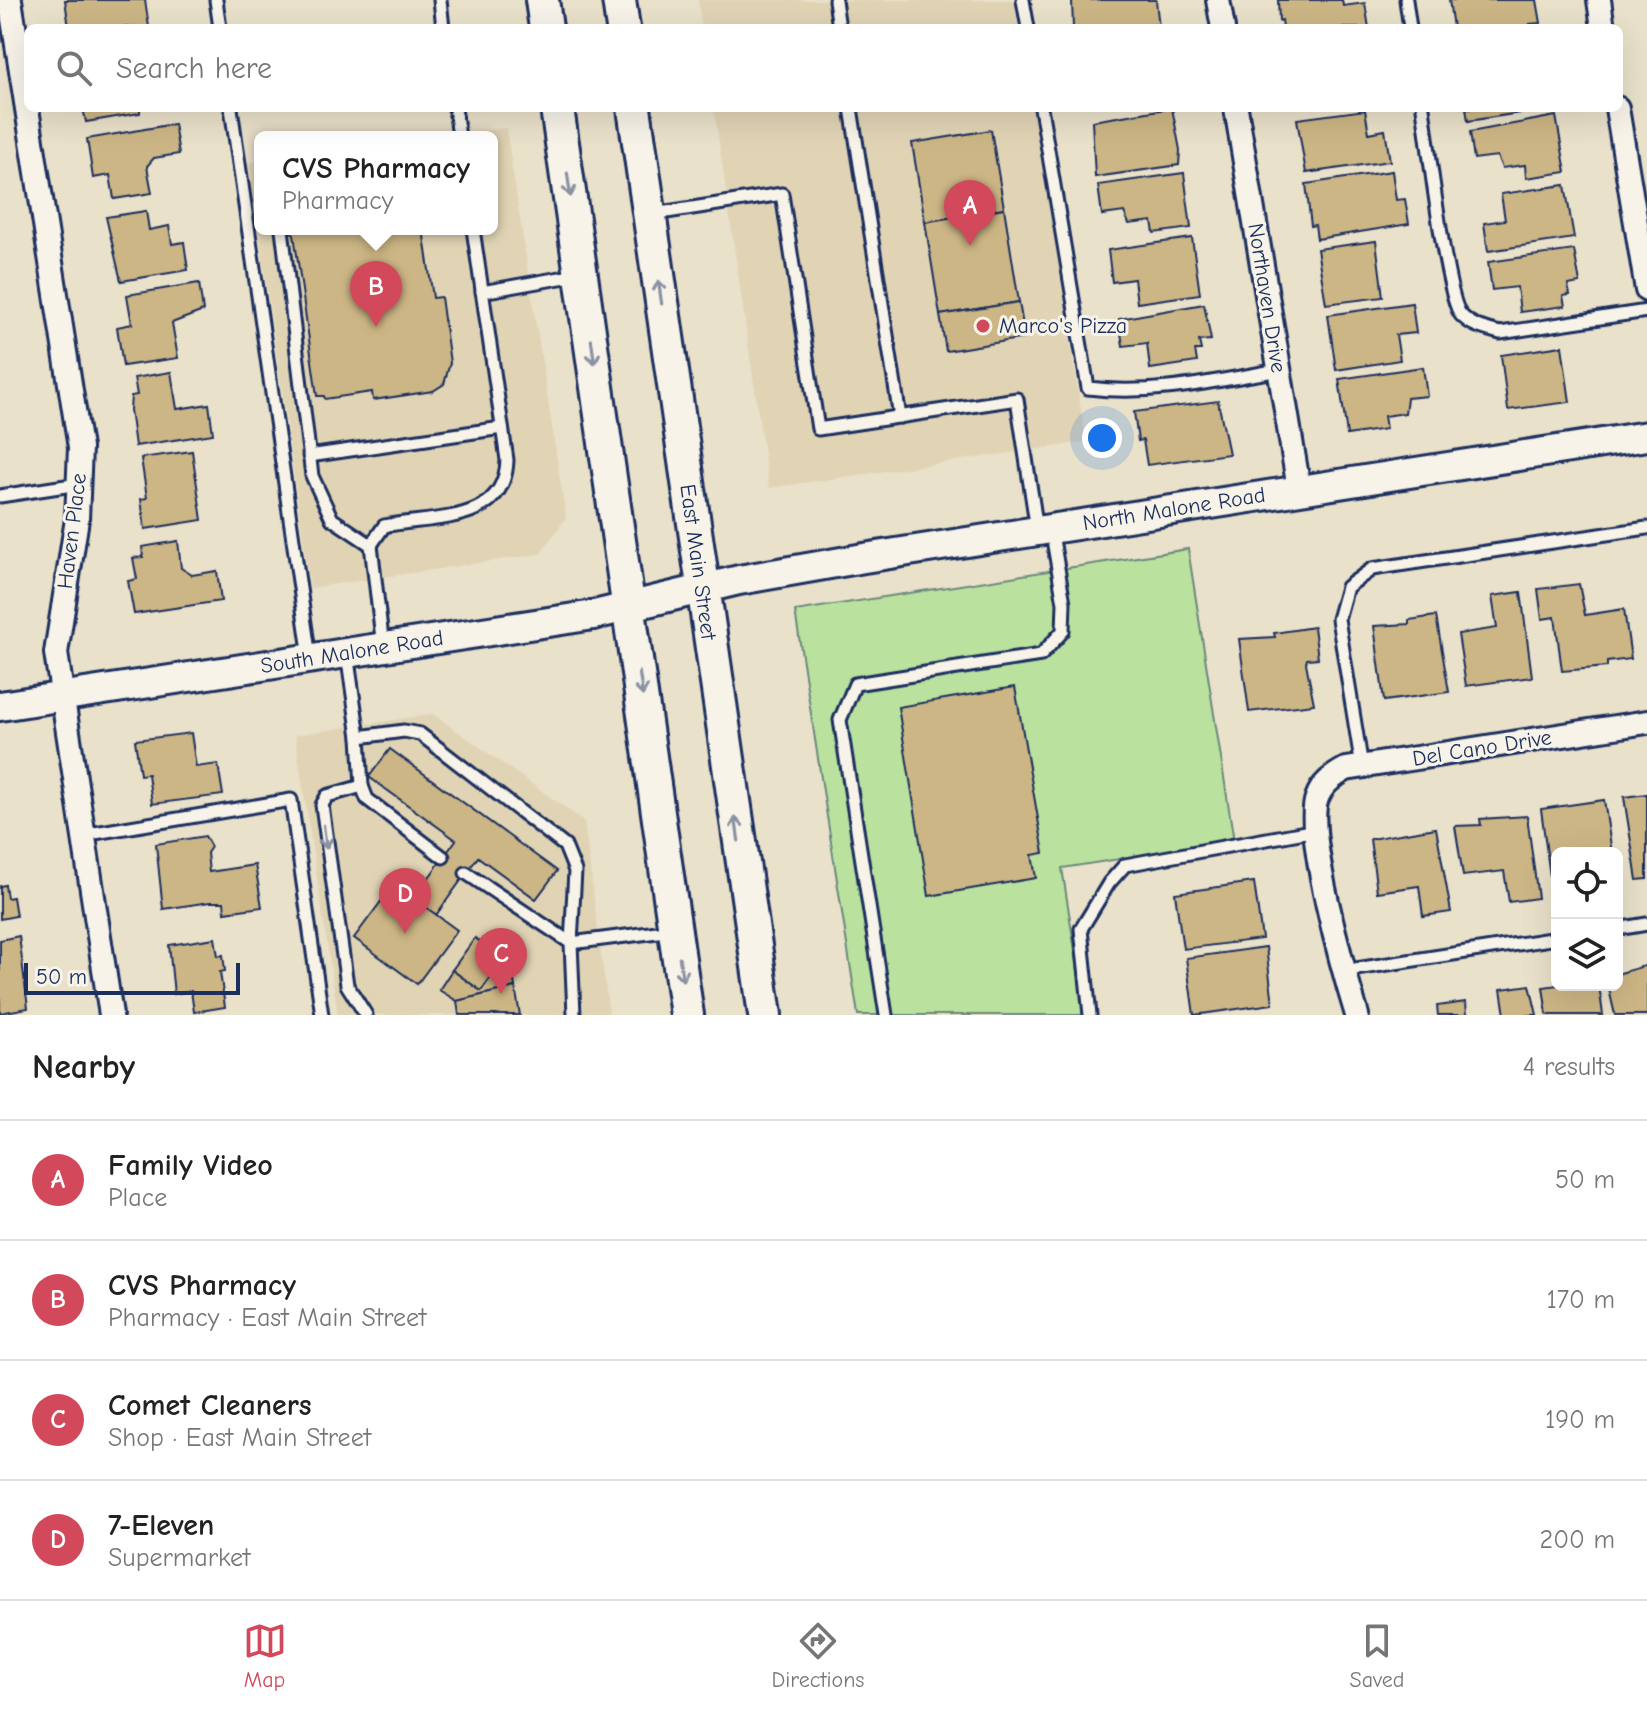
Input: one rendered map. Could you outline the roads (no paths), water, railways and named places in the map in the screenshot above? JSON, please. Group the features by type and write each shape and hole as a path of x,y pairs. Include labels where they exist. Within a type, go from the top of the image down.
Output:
{"main road":[{"path":"542,0 545,24"},
{"path":"619,0 622,24"},
{"path":"558,112 687,1015"},
{"name":"East Main Street","path":"635,112 765,1015"}],"street":[{"name":"Haven Place","path":"10,0 24,90"},
{"path":"1218,0 1222,24"},
{"path":"1599,0 1602,24"},
{"name":"Haven Place","path":"28,112 80,448 80,483 56,653 111,1015"},
{"name":"Northaven Drive","path":"1237,112 1299,489"},
{"path":"1618,112 1647,290"},
{"name":"North Malone Road","path":"702,589 864,558 1647,436"},
{"name":"South Malone Road","path":"0,706 630,607 702,589"},
{"name":"Del Cano Drive","path":"1316,830 1313,815 1322,787 1346,769 1647,722"},
{"path":"1316,830 1343,971 1357,1015"}],"lane":[{"path":"216,0 219,24"},
{"path":"440,0 443,24"},
{"path":"835,0 838,24"},
{"path":"1023,0 1027,24"},
{"path":"1406,0 1409,24"},
{"path":"232,112 310,658"},
{"path":"852,112 900,417"},
{"path":"1042,112 1088,388 1116,391 1167,389 1279,370"},
{"path":"1424,112 1450,281 1460,314 1477,327 1500,333 1647,311"},
{"path":"649,215 782,194 818,429 1017,399 1044,529 1064,603 1063,631 1041,655 855,684 845,701 840,720 886,1015"},
{"path":"283,235 312,476 332,519 371,545"},
{"path":"383,647 371,545 384,526 477,511 495,496 506,479 502,428 474,235"},
{"path":"482,292 582,274"},
{"path":"309,456 502,428"},
{"path":"0,496 80,483"},
{"path":"1362,767 1338,619 1347,587 1372,569 1647,528"},
{"path":"347,653 359,737 362,786 367,799 443,857"},
{"path":"359,737 404,731 420,734 565,846 575,871 571,943 574,1015"},
{"path":"362,786 327,796 322,805 347,985 366,1015"},
{"path":"82,835 291,800 322,1015"},
{"path":"1090,1015 1081,929 1109,883 1125,865 1316,830"},
{"path":"466,873 571,943 675,930"},
{"path":"1623,928 1647,924"},
{"path":"1343,971 1551,939"}],"place":[{"name":"Family Video","path":"970,246"},
{"name":"Marco's Pizza","path":"983,326"},
{"name":"CVS Pharmacy","path":"376,327"},
{"name":"7-Eleven","path":"405,934"},
{"name":"Comet Cleaners","path":"501,994"}]}
